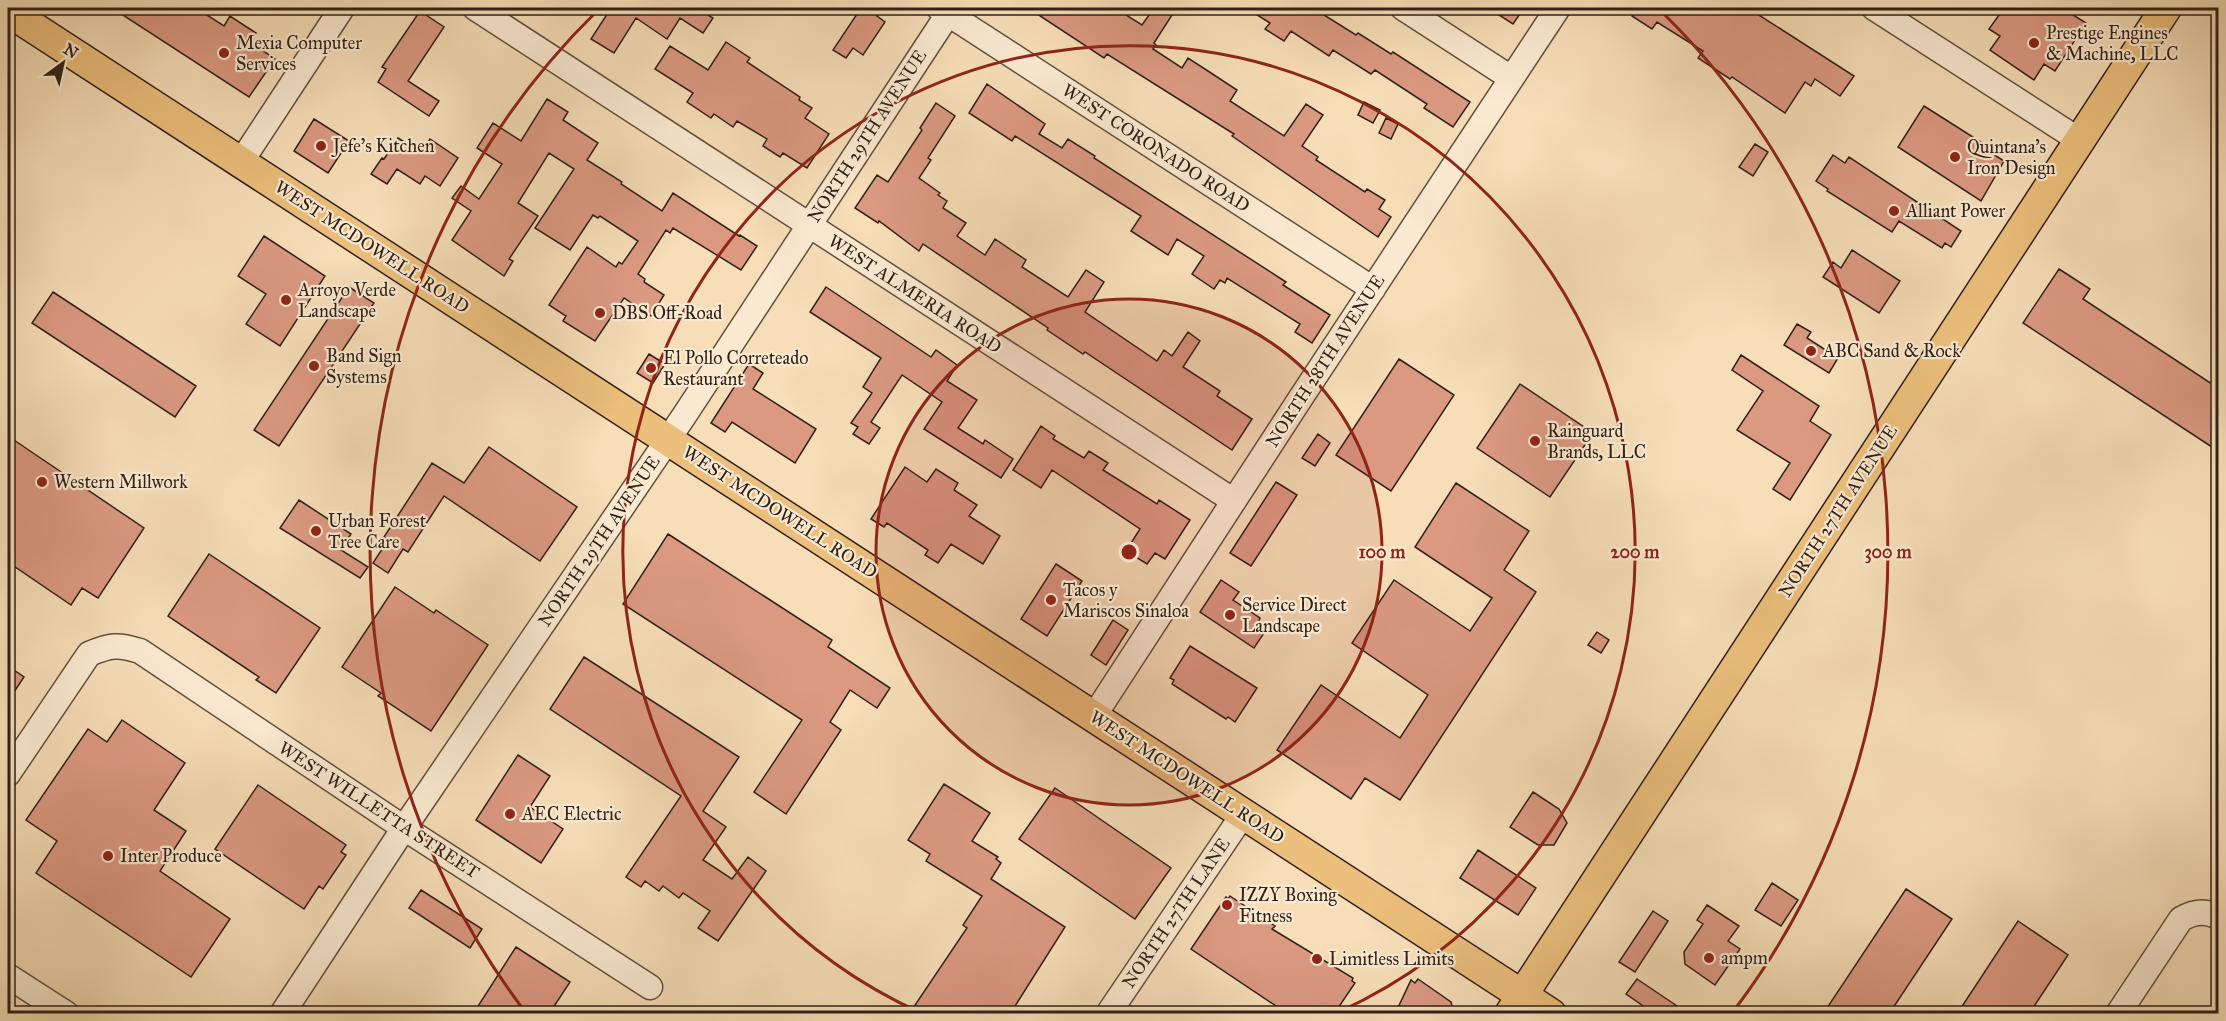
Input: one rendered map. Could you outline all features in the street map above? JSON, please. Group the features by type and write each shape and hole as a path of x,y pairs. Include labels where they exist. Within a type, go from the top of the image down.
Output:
{"main road":[{"name":"NORTH 27TH AVENUE","path":"1517,1004 2166,8"},
{"name":"WEST MCDOWELL ROAD","path":"8,11 1244,813 1517,1004 1551,1014"}],"street":[{"path":"241,162 342,8"},
{"name":"WEST ALMERIA ROAD","path":"475,8 1234,501"},
{"path":"1403,8 1511,78"},
{"name":"NORTH 28TH AVENUE","path":"1094,716 1558,8"},
{"path":"1874,8 2079,140"},
{"name":"NORTH 29TH AVENUE","path":"282,1014 404,828 668,440 946,10"},
{"name":"WEST CORONADO ROAD","path":"946,10 1373,290"},
{"name":"WEST WILLETTA STREET","path":"8,774 89,654 120,645 140,651 404,828 651,987"},
{"name":"NORTH 27TH LANE","path":"1108,1014 1244,813"},
{"path":"2118,1014 2181,919 2193,912 2214,914 2218,917"},
{"path":"8,976 67,1014"}],"building":[{"path":"112,8 196,8 224,26 230,16 256,33 250,42 275,59 249,97"},
{"path":"611,8 697,8 713,18 703,33 680,18 667,39 636,18 614,53 591,39"},
{"path":"861,8 882,8 877,16 885,22 863,55 853,48 846,58 833,50"},
{"path":"1028,8 1115,8 1142,25 1154,8 1160,8 1172,15 1154,43 1156,45 1153,49 1182,68 1188,58 1237,90 1230,101 1284,136 1306,104 1323,115 1302,146 1318,157 1316,160 1365,192 1367,189 1385,200 1379,209 1391,217 1378,237 1232,136 1234,134 1107,54 1104,58"},
{"path":"1246,8 1313,8 1356,35 1358,33 1391,54 1393,52 1470,102 1453,127 1424,108 1427,104 1375,70 1371,74 1333,50 1329,56 1291,31 1284,41 1265,29 1270,23"},
{"path":"1488,8 1524,8 1513,24"},
{"path":"1635,8 1748,8 1854,76 1840,96 1815,79 1811,86 1805,82 1785,113 1732,77 1730,79 1698,58 1703,51 1657,22 1652,29 1632,16 1637,9"},
{"name":"Prestige Engines & Machine, LLC","path":"2004,8 2062,8 2086,23 2055,71 2044,64 2034,80 1990,50 2000,36 1989,29"},
{"path":"420,11 444,27 408,81 439,101 429,116 378,82 386,69 382,67"},
{"path":"726,42 750,58 747,62 800,97 799,100 812,108 805,118 829,134 807,168 783,153 780,157 763,146 767,139 737,121 733,127 714,114 711,118 687,102 693,93 655,69 670,46 708,70"},
{"path":"987,84 1045,124 1039,134 1062,148 1068,139 1286,282 1283,285 1330,315 1312,343 1295,332 1300,324 1227,278 1225,283 1220,280 1214,289 1192,274 1204,256 1177,239 1168,255 1131,231 1141,216 1015,136 1012,141 969,113"},
{"path":"547,99 568,112 563,120 598,143 587,160 622,182 621,184 662,211 673,193 757,246 741,270 673,228 670,233 666,230 638,274 645,279 644,282 664,295 651,316 624,298 595,341 563,321 566,316 549,305 587,247 616,267 619,262 622,264 638,241 600,216 598,218 593,215 570,250 535,228 574,169 549,153 518,203 538,216 509,259 513,261 504,276 452,240 471,211 452,198 461,186 479,199 502,164 477,148 493,123 521,141"},
{"path":"1364,102 1380,110 1373,123 1358,115"},
{"path":"936,103 955,116 928,158 931,160 919,178 947,201 943,208 966,223 957,236 985,255 995,239 1026,260 1022,267 1068,297 1086,270 1104,282 1085,312 1157,361 1164,350 1172,356 1188,332 1200,341 1183,367 1220,391 1217,396 1252,419 1232,450 1085,352 1083,354 1047,330 1048,328 923,244 919,251 879,221 878,223 855,208 877,175 888,182 922,130 920,128"},
{"name":"Quintana's Iron Design","path":"1924,106 1995,151 1993,154 2004,161 1981,201 1898,147"},
{"path":"1386,118 1398,124 1391,139 1379,133"},
{"name":"Jefe's Kitchen","path":"314,119 349,141 328,173 294,151"},
{"path":"398,138 421,153 430,139 458,158 440,186 425,176 420,184 397,169 387,184 371,174"},
{"path":"1755,144 1768,152 1753,176 1739,167"},
{"name":"Alliant Power","path":"1833,155 1845,163 1849,157 1961,231 1951,247 1945,243 1942,248 1899,221 1892,232 1827,191 1828,189 1816,181"},
{"name":"Arroyo Verde Landscape","path":"264,236 325,276 280,346 246,324 266,294 238,276"},
{"path":"1852,250 1900,281 1879,313 1823,277 1833,262 1841,268"},
{"path":"2059,269 2090,289 2083,299 2218,388 2218,451 2023,323"},
{"name":"Band Sign Systems","path":"349,287 374,303 279,446 254,430"},
{"path":"826,287 931,357 936,350 957,365 947,381 977,400 958,428 983,444 985,440 1013,459 1001,478 924,429 942,402 902,375 871,422 880,428 869,444 853,434 858,427 851,423 872,393 863,387 881,358 810,312"},
{"path":"53,292 196,386 175,417 32,323"},
{"name":"ABC Sand & Rock","path":"1797,324 1811,332 1807,338 1838,358 1829,373 1784,345"},
{"name":"El Pollo Correteado Restaurant","path":"649,354 665,364 653,383 637,373"},
{"path":"1741,355 1819,406 1810,421 1831,435 1790,500 1773,489 1790,463 1737,430 1763,391 1732,370"},
{"path":"1399,359 1454,395 1391,491 1336,455"},
{"path":"749,364 763,373 753,389 816,429 795,463 732,422 725,432 711,423"},
{"name":"Rainguard Brands, LLC","path":"1520,384 1593,433 1550,497 1477,448"},
{"path":"1041,426 1055,436 1053,439 1084,458 1089,451 1108,463 1103,470 1157,504 1159,500 1190,520 1165,559 1155,553 1147,564 1126,551 1140,529 1052,470 1041,488 1013,470"},
{"path":"1318,434 1330,443 1315,466 1302,458"},
{"name":"Western Millwork","path":"8,436 144,528 98,598 82,588 71,605 8,562"},
{"path":"489,447 577,507 540,561 444,496 408,552 403,549 388,573 373,563 388,540 384,537 432,463 464,483"},
{"path":"905,467 927,482 936,469 958,483 954,490 977,505 969,516 1000,536 983,564 951,544 938,563 925,555 928,550 887,523 884,527 871,519"},
{"path":"1276,482 1297,495 1251,566 1230,553"},
{"path":"1456,483 1529,531 1504,570 1536,592 1400,800 1365,778 1351,799 1277,750 1321,685 1400,738 1428,695 1352,643 1394,580 1470,631 1492,598 1415,547"},
{"name":"Urban Forest Tree Care","path":"299,500 351,534 341,550 368,567 360,578 280,528"},
{"path":"668,534 832,640 828,647 890,688 877,708 850,690 830,722 841,730 786,814 754,792 802,720 623,604"},
{"path":"209,554 320,628 276,693 256,680 259,677 168,616"},
{"name":"Tacos y Mariscos Sinaloa","path":"1056,564 1082,581 1047,636 1021,619"},
{"name":"Service Direct Landscape","path":"1221,580 1239,592 1233,600 1260,618 1259,621 1268,627 1254,648 1200,612"},
{"path":"395,587 434,613 436,610 488,645 431,731 378,696 381,693 342,667"},
{"path":"1113,620 1128,630 1106,665 1091,655"},
{"path":"1597,632 1609,640 1601,653 1588,645"},
{"path":"1190,646 1257,688 1235,722 1228,717 1226,719 1172,684 1174,680 1170,678"},
{"path":"584,657 739,757 703,811 726,827 703,860 732,879 748,857 766,871 718,941 698,928 710,911 683,893 679,898 663,886 659,891 645,881 641,887 626,877 681,796 550,709"},
{"path":"8,666 24,677 8,701"},
{"name":"Inter Produce","path":"122,720 185,763 154,810 186,831 160,871 230,919 191,977 36,873 57,841 26,820 88,729 107,742"},
{"name":"AEC Electric","path":"518,755 550,776 530,807 563,829 541,863 476,820"},
{"path":"944,784 990,813 972,841 998,857 996,859 1001,863 991,879 1065,927 1010,1014 909,1014 967,928 963,925 982,896 926,861 930,854 908,840"},
{"path":"258,785 346,845 341,852 346,855 323,889 319,886 304,909 215,849"},
{"path":"1055,788 1171,868 1135,919 1019,839"},
{"path":"1533,792 1559,809 1567,823 1554,845 1538,845 1510,827"},
{"path":"1478,850 1536,888 1518,915 1460,878"},
{"path":"1772,883 1798,900 1781,926 1755,910"},
{"path":"1906,889 1952,919 1889,1014 1836,1014 1827,1008"},
{"path":"421,890 482,929 470,948 409,908"},
{"path":"1230,896 1275,926 1272,929 1353,978 1352,981 1355,983 1334,1014 1288,1014 1191,949 1226,897 1228,899"},
{"name":"ampm","path":"1707,905 1739,926 1728,941 1740,949 1715,985 1685,964 1684,952 1703,924 1697,920"},
{"path":"1653,911 1668,921 1635,972 1619,962"},
{"path":"2018,921 2068,955 2029,1014 1957,1014"},
{"path":"516,947 570,982 549,1014 473,1014"},
{"path":"1418,979 1451,1002 1454,1014 1395,1014 1411,980 1415,983"},
{"path":"1637,979 1689,1014 1655,1014 1626,994"}],"place":[{"name":"Prestige Engines & Machine, LLC","path":"2034,43"},
{"name":"Mexia Computer Services","path":"224,53"},
{"name":"Jefe's Kitchen","path":"321,146"},
{"name":"Quintana's Iron Design","path":"1955,157"},
{"name":"Alliant Power","path":"1894,211"},
{"name":"Arroyo Verde Landscape","path":"286,300"},
{"name":"DBS Off-Road","path":"600,313"},
{"name":"ABC Sand & Rock","path":"1811,351"},
{"name":"Band Sign Systems","path":"314,366"},
{"name":"El Pollo Correteado Restaurant","path":"651,368"},
{"name":"Rainguard Brands, LLC","path":"1535,441"},
{"name":"Western Millwork","path":"42,482"},
{"name":"Urban Forest Tree Care","path":"316,531"},
{"name":"Tacos y Mariscos Sinaloa","path":"1051,600"},
{"name":"Service Direct Landscape","path":"1230,615"},
{"name":"AEC Electric","path":"510,814"},
{"name":"Inter Produce","path":"108,856"},
{"name":"IZZY Boxing Fitness","path":"1227,905"},
{"name":"ampm","path":"1709,958"},
{"name":"Limitless Limits","path":"1317,959"}]}
